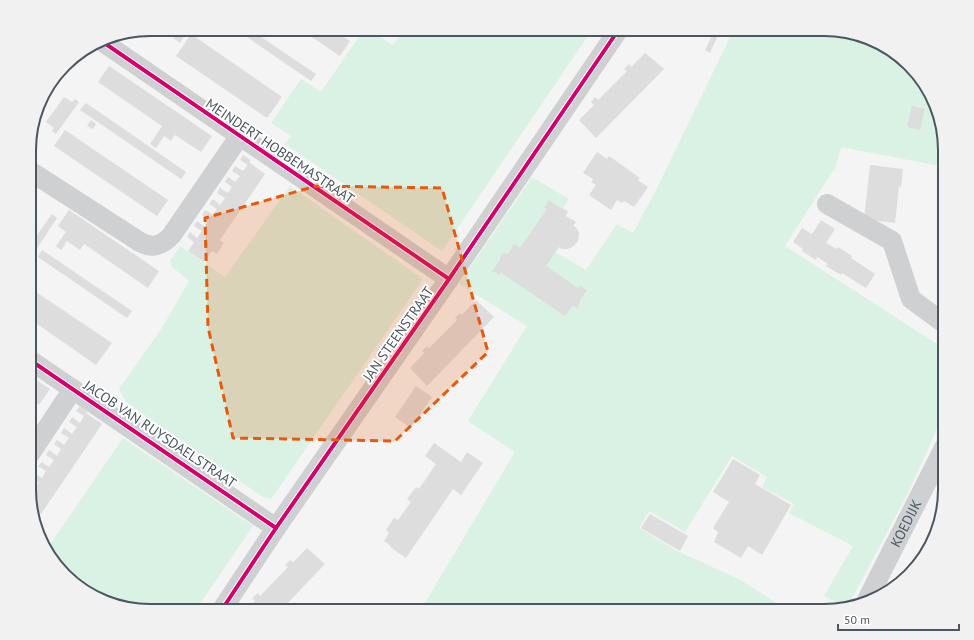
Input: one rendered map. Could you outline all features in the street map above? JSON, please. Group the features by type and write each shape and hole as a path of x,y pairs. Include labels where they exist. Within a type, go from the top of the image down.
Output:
{"street":[{"name":"JAN STEENSTRAAT","path":"226,604 276,528 449,279 613,36"},
{"name":"MEINDERT HOBBEMASTRAAT","path":"107,45 239,137 449,279"},
{"path":"36,175 140,242 146,245 157,246 171,236 239,137"},
{"path":"827,204 892,241 911,299 938,319"},
{"name":"JACOB VAN RUYSDAELSTRAAT","path":"36,364 74,388 276,528"},
{"path":"36,445 74,388"},
{"name":"KOEDIJK","path":"870,594 938,460"}],"highlighted area":[{"path":"316,186 442,188 488,352 395,441 233,438 208,327 205,218"}],"green space":[{"path":"359,36 378,36 393,45 399,36 588,36 442,251 285,144 291,136 271,123 301,79 321,92"},
{"path":"731,36 832,36 861,42 894,59 915,80 923,93 934,120 938,142 938,166 841,147 836,166 785,246 938,344 938,427 908,493 851,601 838,603 824,596 853,546 789,513 794,504 762,487 767,477 732,456 685,532 649,511 639,528 679,552 739,579 778,604 424,604 515,452 468,421 527,326 459,284 532,177 569,199 540,243 586,270 617,224 633,233 656,190"},
{"path":"290,186 423,279 271,499 263,497 126,402 119,389 162,328 189,281 172,267 170,261 180,246 225,277"},
{"path":"123,438 253,526 200,604 135,603 106,595 86,585 69,571 59,560 50,545"}],"building":[{"path":"175,36 184,36 180,43 173,38"},
{"path":"190,36 194,36 282,97 267,118 176,56"},
{"path":"245,36 259,36 316,74 311,81"},
{"path":"310,36 342,36 350,41 340,56"},
{"path":"712,36 718,36 710,53 705,50"},
{"path":"645,53 664,69 596,138 579,120 594,105 591,102 595,97 598,100 627,71 624,69 629,64 631,67"},
{"path":"109,66 212,136 201,152 175,135 171,141 164,136 156,148 150,144 162,126 98,82"},
{"path":"64,97 72,102 75,99 79,102 56,134 52,131 54,128 46,122"},
{"path":"86,103 186,172 181,179 80,110"},
{"path":"912,106 925,109 920,130 907,127"},
{"path":"91,120 96,124 93,129 87,126"},
{"path":"65,130 168,200 157,216 54,146"},
{"path":"597,152 607,159 609,156 640,178 638,180 648,187 634,207 624,201 622,203 617,200 611,210 589,195 596,185 591,182 593,179 583,173"},
{"path":"243,155 251,160 249,162 265,174 220,240 224,243 217,254 212,251 204,262 188,251 194,242 187,237 190,232 197,238 202,231 194,226 197,221 205,227 209,220 202,215 205,210 213,215 217,209 209,204 213,199 220,205 225,198 217,193 220,188 228,193 232,187 225,182 228,177 235,182 240,176 232,171 235,166 243,171 248,165 240,160"},
{"path":"870,165 903,169 901,187 899,186 895,223 864,219"},
{"path":"549,200 568,211 566,216 576,222 573,226 576,227 579,233 578,241 574,246 568,249 561,249 559,247 546,266 578,288 580,285 587,290 580,300 578,308 572,306 565,316 501,273 500,275 492,271 500,260 502,253 508,254 514,244 520,248 547,209 544,208"},
{"path":"69,210 159,271 148,288 84,244 80,250 67,241 61,250 56,246 66,232 58,226"},
{"path":"52,214 57,218 36,250 36,237"},
{"path":"821,220 835,229 826,243 837,249 838,247 852,256 851,258 875,274 866,288 842,273 841,275 826,266 828,264 817,257 816,260 802,251 803,249 793,242 802,228 812,234"},
{"path":"42,250 132,311 127,318 38,257"},
{"path":"36,292 112,343 96,365 36,323"},
{"path":"476,300 494,317 427,386 410,368 424,353 422,351 427,346 429,348 457,320 455,318 460,313 462,315"},
{"path":"36,380 50,389 39,405 36,402"},
{"path":"416,386 432,397 411,428 395,417"},
{"path":"80,406 88,412 86,413 102,424 41,514 38,512 36,487 39,483 36,481 36,474 42,478 46,471 38,466 42,462 49,467 54,460 46,455 49,450 57,456 61,449 54,444 57,440 64,445 69,438 61,433 64,428 72,434 77,427 69,422 72,417 80,423 84,416 76,411"},
{"path":"434,443 461,462 467,452 483,463 461,495 453,489 406,558 384,541 389,533 386,530 394,518 398,520 411,502 407,499 416,487 419,489 436,464 425,456"},
{"path":"733,459 760,475 755,484 791,505 762,555 748,546 741,558 714,542 718,532 713,528 729,502 713,492"},
{"path":"650,514 688,536 680,551 641,528"},
{"path":"307,548 325,564 287,604 252,604 255,601 252,598 258,593 260,596 288,567 285,565 290,560 293,562"}],"cycle path":[{"path":"226,604 276,528 449,279 614,36"},
{"path":"107,45 449,279"},
{"path":"36,364 276,528"}]}
